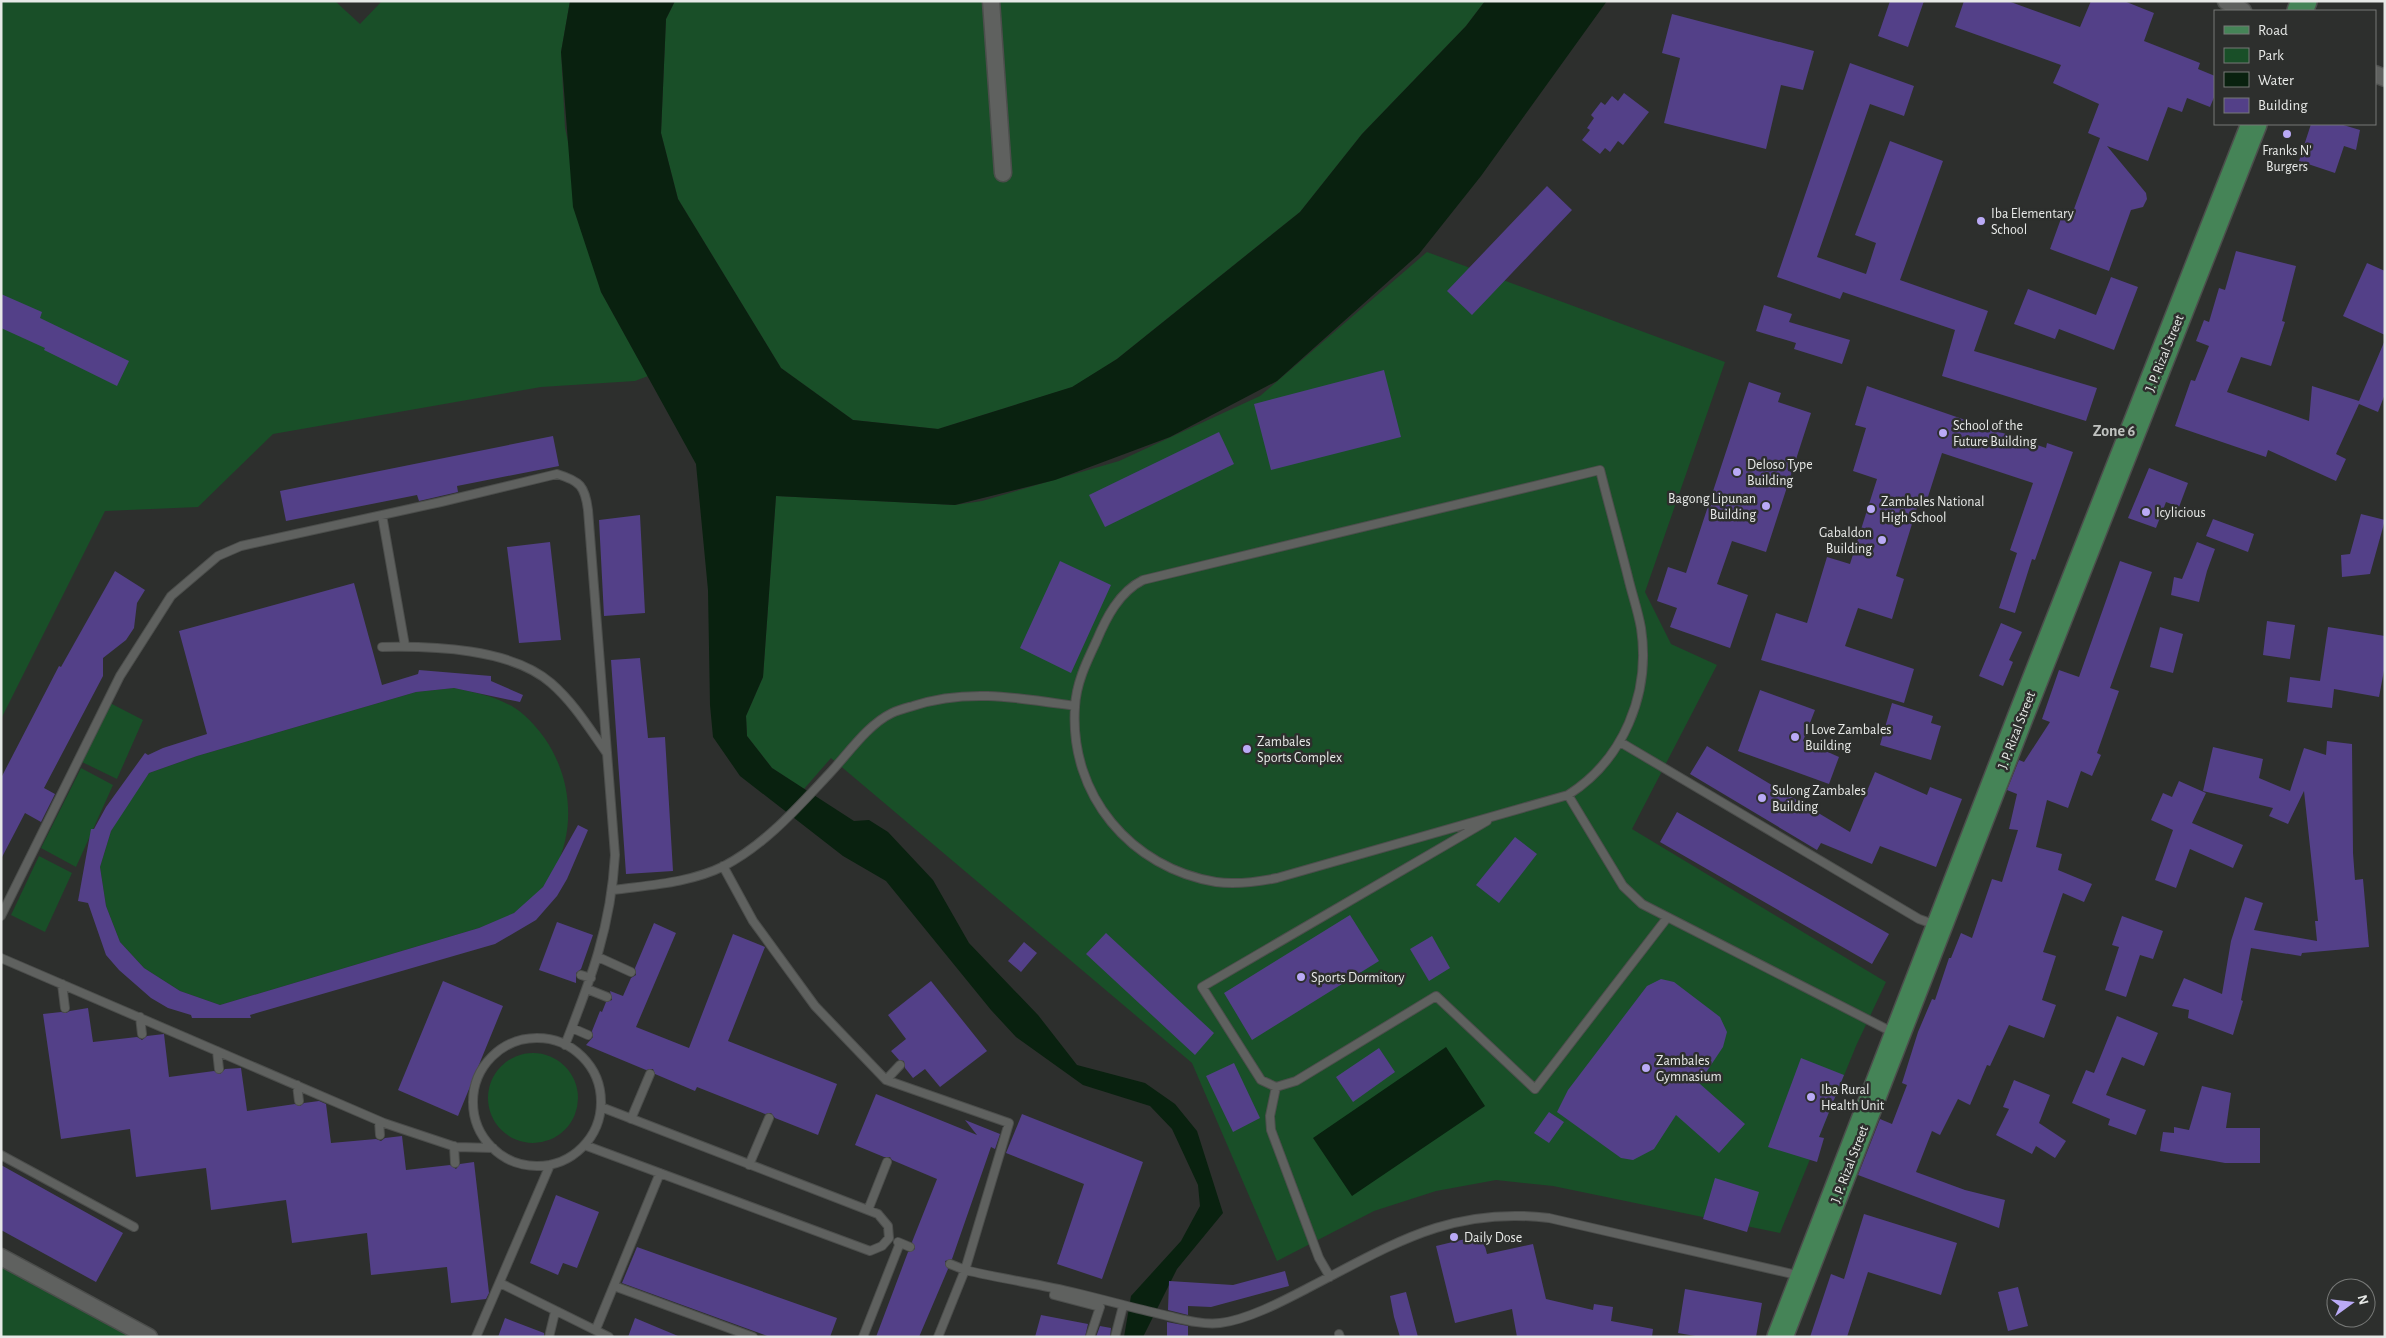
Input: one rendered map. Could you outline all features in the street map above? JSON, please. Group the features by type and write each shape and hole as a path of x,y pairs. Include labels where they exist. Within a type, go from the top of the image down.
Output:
{"main road":[{"name":"J. P. Rizal Street","path":"1780,1337 2254,125"}],"street":[{"path":"991,1 1003,173"},
{"path":"2226,1 2241,10"},
{"path":"1,1257 149,1337"}],"lane":[{"path":"1600,470 1641,629 1642,666 1637,703 1620,742 1607,762 1586,784 1568,795 1277,878 1247,883 1209,880 1185,874 1149,858 1129,842 1110,822 1096,801 1085,777 1074,731 1075,706 1085,666 1103,626 1121,597 1131,586 1143,580 1600,470"},
{"path":"1,916 120,676 172,596 218,556 240,546 557,474 574,479 585,491 588,510 615,855 613,890 598,957 566,1045"},
{"path":"382,515 406,646"},
{"path":"382,647 406,646 484,653 522,666 550,682 572,704 607,754"},
{"path":"613,890 673,881 723,866 754,847 789,817 873,727 892,713 926,702 964,695 999,695 1075,706"},
{"path":"1620,742 1919,919 1939,926"},
{"path":"1568,795 1623,886 1642,904 1898,1036"},
{"path":"1498,815 1202,987 1261,1080 1276,1087 1296,1081 1436,996 1535,1089 1667,918"},
{"path":"723,866 753,921 815,1006 886,1080 1009,1123 965,1270 938,1337"},
{"path":"598,957 632,972"},
{"path":"1,958 379,1121 454,1146 493,1148"},
{"path":"581,975 591,978"},
{"path":"62,984 66,1008"},
{"path":"587,989 607,996"},
{"path":"140,1017 142,1034"},
{"path":"572,1028 588,1035"},
{"path":"532,1038 554,1039 574,1049 590,1065 599,1085 601,1107 597,1126 587,1146 568,1158 550,1164 530,1165 510,1160 493,1148 481,1132 474,1114 474,1094 479,1074 492,1056 510,1043 532,1038"},
{"path":"217,1051 219,1069"},
{"path":"886,1080 900,1066"},
{"path":"631,1119 650,1074"},
{"path":"297,1086 299,1101"},
{"path":"1276,1087 1270,1116 1271,1130 1319,1258 1330,1277"},
{"path":"587,1146 870,1251 882,1246 889,1238 888,1226 878,1214 601,1107"},
{"path":"750,1165 769,1118"},
{"path":"379,1121 380,1136"},
{"path":"454,1146 455,1163"},
{"path":"1,1155 134,1227"},
{"path":"868,1210 886,1162"},
{"path":"476,1337 550,1164"},
{"path":"596,1329 660,1173"},
{"path":"950,1264 965,1270 1191,1321 1220,1323 1253,1313 1330,1277 1399,1240 1443,1225 1479,1217 1518,1214 1549,1218 1805,1277"},
{"path":"889,1238 910,1247"},
{"path":"864,1337 900,1243"},
{"path":"500,1283 555,1312 596,1329 609,1337"},
{"path":"614,1286 753,1337"},
{"path":"1055,1289 1054,1295 1100,1308 1090,1337"},
{"path":"1115,1337 1125,1306"},
{"path":"549,1337 555,1312"}],"green space":[{"path":"1,1 335,1 360,24 382,1 570,1 561,52 565,128 601,292 648,376 635,381 541,387 273,434 198,507 105,511 1,719"},
{"path":"675,1 1485,1 1466,26 1362,134 1300,212 1117,359 1073,387 938,429 853,420 781,368 678,199 661,133 666,19"},
{"name":"Zambales Sports Complex","path":"1427,252 1725,362 1645,592 1671,644 1717,665 1632,829 1886,982 1856,1046 1780,1233 1553,1186 1496,1180 1436,1191 1374,1211 1277,1261 1192,1063 831,758 804,789 772,768 747,736 746,716 763,677 776,496 955,505 982,501 1119,461 1260,396"},
{"path":"454,688 500,700 524,715 544,737 558,762 566,789 568,817 564,845 554,871 537,894 514,913 479,928 220,1005 180,991 144,968 120,942 106,906 100,867 111,831 129,799 149,773 197,756 416,692"},
{"path":"110,703 143,720 117,779 82,762"},
{"path":"81,768 113,785 76,867 41,848"},
{"path":"39,856 72,873 45,932 11,915"},
{"path":"533,1053 550,1056 565,1066 575,1081 578,1098 575,1115 565,1130 550,1140 533,1143 516,1140 501,1130 491,1115 488,1098 491,1081 501,1066 516,1056"},
{"path":"1,1264 136,1337 1,1337"}],"water":[{"path":"570,1 675,1 666,19 661,133 678,199 781,368 853,420 938,429 1072,387 1117,359 1300,212 1362,134 1466,26 1485,1 1607,1 1481,176 1419,254 1277,381 1170,437 1055,480 955,505 776,496 763,677 746,716 747,736 772,768 854,821 869,820 888,832 933,880 969,943 1038,1015 1077,1065 1145,1083 1175,1104 1197,1131 1223,1213 1177,1269 1143,1337 1124,1337 1131,1296 1181,1241 1200,1206 1198,1185 1172,1129 1150,1106 1083,1085 1016,1037 991,1010 886,881 843,856 740,776 713,737 710,705 708,590 696,464 601,292 573,207 561,52"},
{"path":"1446,1047 1485,1106 1352,1196 1313,1138"}],"building":[{"path":"1890,1 1924,1 1908,47 1878,36"},
{"path":"1964,1 2008,1 2080,27 2091,1 2124,1 2154,13 2144,41 2200,63 2198,69 2214,76 2214,97 2210,107 2187,98 2182,112 2168,107 2148,161 2107,146 2146,193 2147,199 2143,207 2131,210 2109,271 2050,249 2063,213 2071,217 2100,138 2088,133 2099,104 2053,83 2061,65 1955,27"},
{"path":"1672,14 1814,51 1803,90 1781,85 1766,149 1664,123 1680,58 1662,53"},
{"path":"1850,63 1914,86 1904,116 1870,104 1817,257 1866,274 1876,243 1855,235 1890,141 1943,161 1900,280 1988,311 1974,351 2097,388 2086,421 1942,376 1955,330 1843,292 1840,299 1777,277"},
{"path":"1624,93 1649,112 1623,145 1618,141 1610,152 1605,148 1600,154 1582,140 1590,130 1587,128 1594,118 1591,115 1601,102 1605,105 1612,96 1618,101"},
{"path":"2311,125 2343,125 2360,130 2356,150 2344,146 2335,173 2299,161"},
{"path":"1547,186 1572,210 1472,315 1447,291"},
{"path":"2236,251 2296,266 2282,321 2285,322 2271,366 2241,357 2227,392 2309,421 2312,386 2359,401 2385,340 2385,394 2378,412 2359,404 2336,454 2346,459 2336,481 2268,450 2266,457 2175,426 2191,380 2195,381 2209,346 2196,341 2204,320 2209,322 2219,288 2225,290"},
{"path":"2367,263 2385,271 2385,335 2343,316"},
{"path":"2111,277 2138,287 2114,350 2059,329 2055,339 2014,324 2028,289 2096,315"},
{"path":"1,294 42,312 40,318 129,361 117,386 44,350 45,348 1,328"},
{"path":"1764,305 1792,314 1789,322 1850,340 1842,364 1794,349 1796,343 1756,331"},
{"path":"1384,370 1401,437 1271,470 1254,404"},
{"path":"1749,382 1781,393 1778,402 1811,413 1766,552 1732,541 1717,584 1748,595 1730,648 1670,627 1677,608 1657,601 1668,567 1686,573"},
{"path":"1867,386 2046,448 2047,443 2073,452 2035,560 2032,559 2015,613 1999,608 2017,553 2010,550 2033,483 1942,453 1926,503 1919,501 1896,576 1904,579 1892,619 1858,608 1845,646 1914,669 1904,703 1761,660 1776,613 1807,623 1827,557 1850,564 1877,479 1853,471 1866,428 1855,425"},
{"path":"1219,432 1234,464 1105,527 1089,495"},
{"path":"553,436 559,466 457,486 458,492 419,501 417,495 286,521 280,491"},
{"path":"2149,468 2188,483 2179,507 2166,502 2156,528 2128,518"},
{"path":"2361,514 2385,520 2370,574 2342,577 2341,555 2350,554"},
{"path":"640,515 645,613 604,616 599,520"},
{"path":"2213,519 2254,534 2248,552 2206,536"},
{"path":"550,542 561,640 519,643 507,547"},
{"path":"2197,542 2215,549 2199,602 2171,595 2174,577 2182,579"},
{"path":"1060,561 1111,585 1071,673 1020,648"},
{"path":"2120,561 2152,572 2110,688 2119,691 2097,753 2101,755 2092,776 2081,771 2068,808 2047,800 2036,847 2062,854 2058,870 2092,884 2084,902 2063,893 2043,952 2056,956 2042,1000 2056,1005 2044,1038 2009,1025 1990,1066 1987,1065 1970,1105 1958,1099 1940,1135 1932,1131 1916,1172 1965,1190 2005,1200 1999,1228 1858,1175 1880,1119 1892,1124 1907,1085 1902,1083 1918,1032 1932,999 1935,1000 1949,958 1951,958 1961,933 1972,938 1992,879 2002,882 2018,830 2009,829 2017,794 2007,790 2019,760 2024,762 2050,722 2042,719 2059,670 2079,677"},
{"path":"115,571 145,590 137,603 134,628 126,640 103,658 103,676 44,788 55,794 41,822 25,813 1,859 1,778 59,666 61,667"},
{"path":"354,583 382,685 418,674 419,670 491,676 491,681 523,695 520,702 454,688 416,692 197,756 149,773 111,831 100,867 106,906 120,942 144,968 180,991 220,1005 479,928 514,913 543,887 578,825 588,830 567,879 557,896 536,920 495,944 250,1015 251,1018 192,1018 191,1015 168,1008 151,998 119,970 106,955 88,903 78,901 91,829 94,829 106,807 145,753 148,755 163,748 207,734 179,631"},
{"path":"2267,621 2295,625 2290,659 2263,655"},
{"path":"2001,623 2022,632 2009,660 2013,662 2003,686 1979,676"},
{"path":"2160,627 2183,634 2173,673 2150,667"},
{"path":"2328,627 2385,636 2385,665 2379,697 2334,689 2332,708 2287,702 2290,677 2320,681"},
{"path":"640,658 648,738 665,737 673,871 626,874 611,660"},
{"name":"I Love Zambales Building","path":"1760,690 1815,710 1803,741 1839,757 1829,784 1738,751"},
{"path":"1892,703 1933,716 1931,723 1941,726 1931,760 1880,745"},
{"path":"2327,741 2352,744 2355,880 2363,879 2369,947 2302,953 2301,956 2251,948 2241,1000 2243,1001 2233,1035 2188,1018 2189,1010 2172,1006 2184,978 2222,994 2231,941 2245,897 2263,903 2254,930 2317,941 2315,921 2318,921 2304,791 2288,824 2269,816 2273,808 2203,791 2213,747 2263,759 2259,778 2290,791 2304,748 2326,755"},
{"path":"1707,746 1850,832 1875,772 1927,795 1930,787 1962,799 1936,867 1880,846 1872,864 1821,843 1817,850 1690,774"},
{"path":"2179,781 2206,793 2192,823 2243,845 2233,868 2190,849 2176,888 2155,880 2173,830 2151,820 2163,793 2172,797"},
{"path":"1677,812 1889,934 1872,964 1660,842"},
{"path":"1515,837 1537,854 1499,903 1476,885"},
{"name":"Sports Dormitory","path":"1350,915 1379,961 1252,1040 1224,993"},
{"path":"2122,916 2163,931 2153,959 2140,955 2126,997 2105,990 2119,947 2112,945"},
{"path":"557,922 593,935 581,969 576,973 576,983 539,970"},
{"path":"654,923 676,933 636,1027 689,1048 733,934 765,947 728,1041 837,1084 818,1135 775,1118 771,1113 765,1114 697,1087 695,1091 655,1074 653,1069 646,1070 586,1045 593,1037 592,1031 600,1011 602,1012 606,1002 612,1000 610,991 623,996 631,978 636,975 635,968"},
{"path":"1106,933 1214,1033 1195,1055 1086,954"},
{"path":"1432,936 1450,968 1429,981 1410,949"},
{"path":"1024,942 1037,953 1021,972 1008,961"},
{"name":"Zambales Gymnasium","path":"1661,979 1674,982 1720,1017 1727,1032 1723,1047 1699,1083 1745,1124 1719,1153 1676,1115 1654,1149 1633,1160 1621,1158 1557,1112 1568,1090 1647,986"},
{"path":"443,981 503,1006 458,1116 398,1090"},
{"path":"931,981 987,1051 940,1087 925,1069 913,1078 905,1068 904,1061 899,1060 891,1051 906,1039 888,1015"},
{"path":"88,1008 93,1042 137,1037 142,1040 147,1036 164,1034 169,1077 214,1071 220,1074 225,1069 241,1068 247,1111 295,1104 300,1106 304,1103 319,1101 326,1104 331,1143 376,1139 381,1141 385,1138 402,1136 406,1170 450,1165 456,1169 460,1164 474,1162 489,1293 486,1299 451,1303 447,1267 371,1275 367,1233 292,1243 286,1200 211,1210 206,1168 136,1177 130,1129 61,1139 43,1014 66,1013"},
{"path":"2117,1016 2158,1033 2144,1066 2122,1057 2106,1095 2146,1110 2136,1135 2108,1125 2110,1119 2072,1103 2086,1070 2094,1073"},
{"path":"1379,1048 1395,1072 1353,1102 1336,1077"},
{"name":"Iba Rural Health Unit","path":"1801,1058 1844,1075 1819,1137 1824,1138 1817,1162 1768,1147"},
{"path":"1234,1063 1260,1118 1233,1132 1206,1076"},
{"path":"2014,1080 2050,1095 2039,1123 2066,1141 2055,1158 2036,1146 2032,1154 1996,1135 2009,1109 2003,1107"},
{"path":"2202,1086 2231,1093 2226,1128 2260,1128 2260,1163 2225,1163 2160,1151 2163,1132 2174,1133 2174,1127 2189,1130"},
{"path":"876,1094 977,1135 965,1120 1000,1134 995,1149 991,1147 952,1259 945,1261 948,1269 919,1337 876,1337 908,1252 915,1249 912,1242 937,1179 892,1160 890,1157 884,1157 855,1145"},
{"path":"1549,1112 1564,1122 1549,1143 1534,1133"},
{"path":"1022,1114 1143,1162 1102,1279 1057,1264 1084,1184 1006,1153"},
{"path":"1,1165 123,1233 96,1282 1,1230"},
{"path":"1715,1178 1759,1192 1747,1232 1703,1219"},
{"path":"556,1195 599,1212 577,1268 563,1263 558,1275 530,1263"},
{"path":"1864,1214 1957,1243 1941,1295 1868,1272 1847,1337 1810,1337 1831,1274 1844,1279"},
{"path":"1482,1235 1487,1254 1533,1244 1546,1299 1593,1310 1594,1304 1613,1307 1611,1321 1653,1329 1652,1337 1517,1337 1512,1309 1455,1323 1436,1246"},
{"path":"637,1247 837,1318 830,1337 770,1337 622,1283"},
{"path":"1285,1271 1289,1286 1211,1307 1188,1306 1188,1315 1168,1310 1169,1281 1233,1285"},
{"path":"2018,1287 2028,1326 2008,1331 1998,1292"},
{"path":"1685,1289 1762,1303 1756,1337 1701,1337 1678,1333"},
{"path":"1406,1292 1418,1337 1400,1337 1394,1317 1390,1296"},
{"path":"1041,1315 1088,1324 1085,1337 1035,1337"},
{"path":"505,1318 544,1333 544,1337 498,1337"},
{"path":"635,1318 678,1336 678,1337 628,1337"},
{"path":"1167,1322 1188,1326 1188,1337 1167,1337"},
{"path":"1100,1326 1111,1328 1110,1337 1096,1337"}],"place":[{"name":"Franks N' Burgers","path":"2287,134"},
{"name":"Iba Elementary School","path":"1981,221"},
{"name":"School of the Future Building","path":"1943,433"},
{"name":"Deloso Type Building","path":"1737,472"},
{"name":"Bagong Lipunan Building","path":"1766,506"},
{"name":"Zambales National High School","path":"1871,509"},
{"name":"Icylicious","path":"2146,512"},
{"name":"Gabaldon Building","path":"1882,540"},
{"name":"I Love Zambales Building","path":"1795,737"},
{"name":"Zambales Sports Complex","path":"1247,749"},
{"name":"Sulong Zambales Building","path":"1762,798"},
{"name":"Sports Dormitory","path":"1301,977"},
{"name":"Zambales Gymnasium","path":"1646,1068"},
{"name":"Iba Rural Health Unit","path":"1811,1097"},
{"name":"Daily Dose","path":"1454,1237"}],"district":[{"name":"Zone 6","path":"2114,430"}]}
